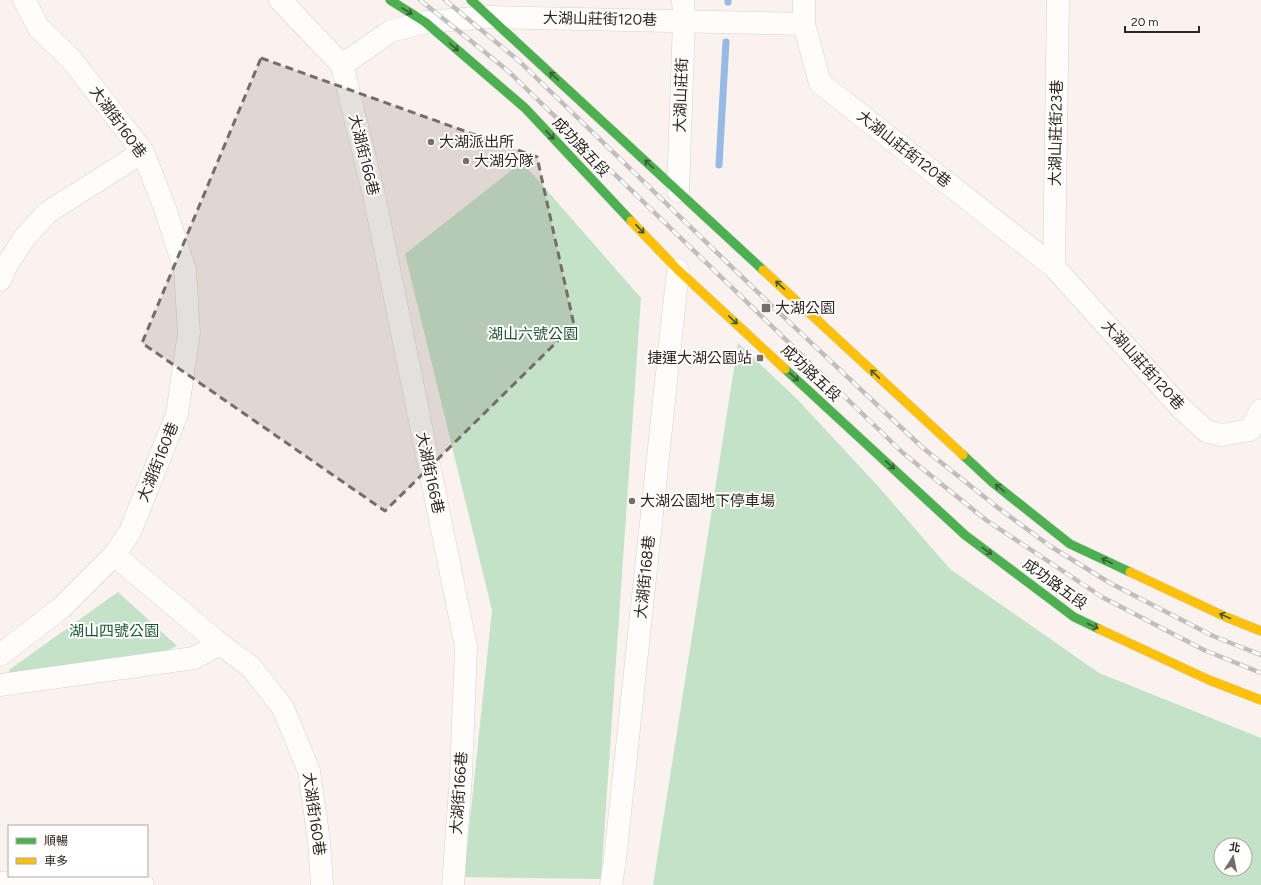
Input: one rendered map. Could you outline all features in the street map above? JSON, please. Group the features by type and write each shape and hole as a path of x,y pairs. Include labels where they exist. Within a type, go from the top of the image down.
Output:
{"main road":[{"name":"成功路五段","path":"390,0 425,22 525,108 678,270 966,535 1074,617 1209,680 1261,700"},
{"name":"成功路五段","path":"471,0 992,482 1070,544 1226,617 1261,631"}],"street":[{"name":"大湖街160巷","path":"24,0 39,28 71,59 143,152 166,211 185,270 189,334 177,414 130,532 114,555 220,644 251,667 283,708 309,772 320,841 322,885"},
{"path":"280,0 342,66"},
{"path":"804,0 804,24"},
{"name":"大湖山莊街23巷","path":"1054,267 1058,0"},
{"name":"大湖山莊街120巷","path":"342,66 391,31 425,22 490,17 684,10 804,24 820,83 1054,267 1180,407 1206,431 1222,435 1250,430 1261,410"},
{"name":"大湖山莊街","path":"678,191 684,10"},
{"name":"大湖街166巷","path":"342,66 374,196 417,413 466,647 461,775 453,885"},
{"path":"0,280 5,268 25,237 48,212 143,152"},
{"name":"大湖街168巷","path":"611,885 616,851 678,270"},
{"path":"0,655 61,608 114,555"},
{"path":"0,685 194,658 220,644"},
{"path":"0,883 142,885"}],"highlighted area":[{"path":"261,58 537,157 574,325 385,511 142,343"}],"green space":[{"name":"湖山六號公園","path":"522,162 641,298 601,879 464,877 492,610 405,254"},
{"name":"大湖公園","path":"738,343 797,399 877,485 950,569 1099,673 1261,738 1261,885 653,885"},
{"name":"湖山四號公園","path":"118,592 177,646 156,655 11,677 9,670"}],"waterway":[{"path":"719,165 726,42"}],"railway":[{"path":"420,0 507,70 903,453 986,520 1102,597 1204,650 1261,673"},
{"path":"445,0 519,61 770,304 923,448 997,507 1050,546 1110,583 1213,636 1261,655"}],"traffic: fast":[{"path":"390,0 425,22 525,108 631,221"},
{"path":"471,0 763,270"},
{"path":"785,369 965,535 1074,617 1099,629"},
{"path":"963,455 992,482 1070,544 1130,572"}],"traffic: slow":[{"path":"631,221 678,270 785,369"},
{"path":"763,270 963,455"},
{"path":"1130,572 1226,617 1261,631"},
{"path":"1099,629 1209,680 1261,700"}],"place":[{"name":"大湖派出所","path":"431,142"},
{"name":"大湖分隊","path":"466,161"},
{"name":"大湖公園","path":"766,308"},
{"name":"捷運大湖公園站","path":"760,358"},
{"name":"大湖公園地下停車場","path":"632,501"}]}
